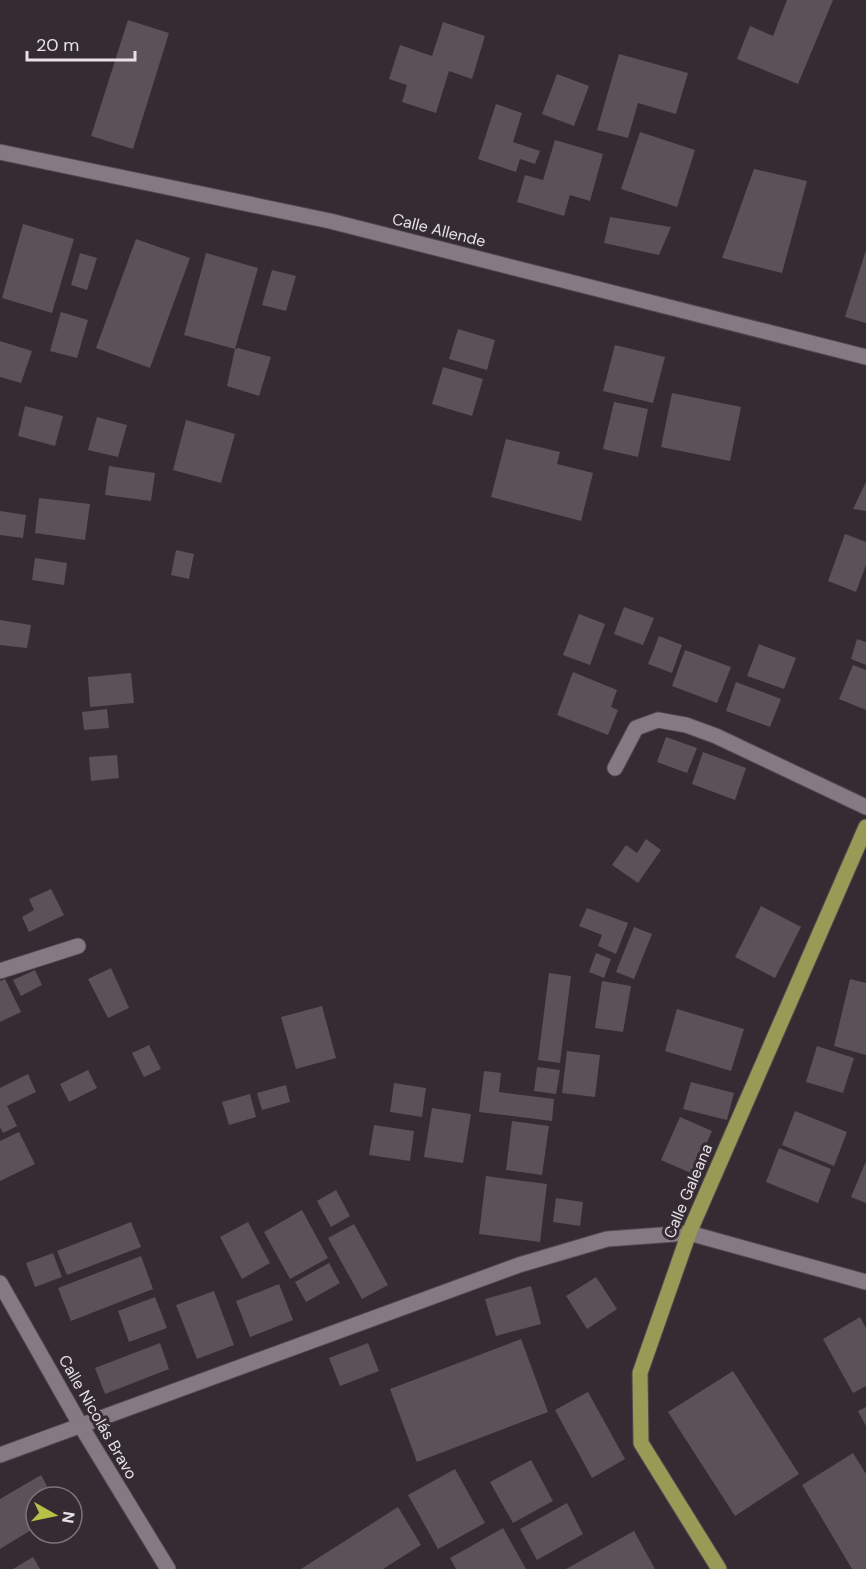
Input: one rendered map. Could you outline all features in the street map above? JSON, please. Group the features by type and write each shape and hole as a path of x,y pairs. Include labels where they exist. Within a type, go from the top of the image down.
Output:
{"main road":[{"name":"Calle Galeana","path":"719,1569 641,1443 640,1373 689,1233 866,827"}],"street":[{"name":"Calle Allende","path":"0,152 330,221 866,357"},
{"path":"615,768 636,728 658,720 686,725 716,736 866,807"},
{"path":"0,971 78,946"},
{"path":"0,1455 519,1265 608,1239 689,1233 866,1282"},
{"name":"Calle Nicolás Bravo","path":"0,1282 81,1426 168,1569"}],"building":[{"path":"787,0 833,0 798,84 737,59 750,26 773,36"},
{"path":"128,20 169,33 133,149 91,136"},
{"path":"443,22 485,36 472,79 449,71 436,113 402,102 407,85 389,79 400,45 432,56"},
{"path":"619,54 688,73 676,114 638,103 628,138 597,130"},
{"path":"557,74 589,86 574,126 542,114"},
{"path":"496,104 522,113 513,142 540,151 535,164 520,159 516,172 478,159"},
{"path":"640,132 695,150 677,207 621,189"},
{"path":"555,140 603,154 590,201 570,195 564,216 517,202 525,175 543,180"},
{"path":"754,169 807,181 782,273 722,258"},
{"path":"610,217 671,227 659,255 604,243"},
{"path":"23,224 74,239 52,313 2,298"},
{"path":"136,239 190,258 150,368 96,348"},
{"path":"866,250 866,323 845,317"},
{"path":"80,253 97,258 87,290 71,285"},
{"path":"206,253 258,268 235,349 184,335"},
{"path":"272,270 296,276 286,311 262,305"},
{"path":"61,312 88,320 77,358 50,351"},
{"path":"458,329 495,340 487,370 449,359"},
{"path":"0,341 32,351 21,383 0,377"},
{"path":"615,345 665,357 653,403 603,391"},
{"path":"235,349 271,357 259,396 227,386"},
{"path":"443,367 483,379 472,416 432,404"},
{"path":"672,393 741,407 730,461 661,447"},
{"path":"614,402 648,409 638,457 603,449"},
{"path":"25,406 63,416 55,446 18,436"},
{"path":"97,417 127,425 118,457 88,450"},
{"path":"186,420 235,434 221,483 173,470"},
{"path":"506,439 560,452 557,464 593,473 581,521 491,497"},
{"path":"109,466 155,473 151,501 105,495"},
{"path":"866,482 866,511 853,509"},
{"path":"39,498 90,504 85,540 35,533"},
{"path":"0,511 26,515 23,538 0,535"},
{"path":"845,534 866,542 866,565 856,592 828,581"},
{"path":"176,550 194,554 189,579 171,575"},
{"path":"35,558 67,563 64,585 32,580"},
{"path":"624,607 654,618 643,645 614,634"},
{"path":"579,614 605,624 590,665 563,655"},
{"path":"0,620 31,625 27,648 0,645"},
{"path":"659,636 682,645 672,673 648,664"},
{"path":"857,639 866,642 866,665 851,659"},
{"path":"759,644 796,658 784,689 747,676"},
{"path":"685,650 731,667 717,703 672,686"},
{"path":"853,665 866,670 866,710 839,699"},
{"path":"573,672 617,690 611,707 618,710 608,735 557,715"},
{"path":"131,673 134,703 90,707 88,677"},
{"path":"736,682 781,699 770,727 726,711"},
{"path":"107,709 109,728 84,730 82,712"},
{"path":"666,737 697,748 687,773 657,762"},
{"path":"703,752 746,768 735,800 692,784"},
{"path":"117,755 119,778 91,781 89,757"},
{"path":"646,839 661,850 638,883 612,865 626,845 637,853"},
{"path":"51,889 64,915 29,932 22,917 34,910 29,899"},
{"path":"761,906 801,927 775,978 735,957"},
{"path":"587,908 628,923 616,954 598,946 602,935 579,926"},
{"path":"634,927 652,934 634,979 616,972"},
{"path":"596,953 611,959 604,978 589,972"},
{"path":"111,968 129,1008 108,1018 88,979"},
{"path":"35,970 42,985 21,996 13,980"},
{"path":"549,973 571,976 560,1063 538,1060"},
{"path":"5,979 21,1012 0,1022 0,981"},
{"path":"850,979 866,983 866,1055 834,1046"},
{"path":"602,981 631,986 623,1032 595,1028"},
{"path":"322,1006 336,1058 296,1069 281,1017"},
{"path":"677,1009 744,1029 731,1071 665,1051"},
{"path":"149,1045 161,1069 144,1077 132,1053"},
{"path":"817,1046 854,1058 843,1093 806,1082"},
{"path":"567,1051 600,1055 595,1097 562,1093"},
{"path":"537,1067 560,1070 556,1094 534,1091"},
{"path":"88,1070 97,1088 69,1102 60,1084"},
{"path":"484,1071 501,1073 499,1092 554,1099 552,1121 479,1112"},
{"path":"28,1074 36,1092 7,1106 17,1126 3,1133 0,1127 0,1088"},
{"path":"691,1082 734,1093 727,1120 683,1109"},
{"path":"394,1083 426,1088 422,1117 390,1112"},
{"path":"286,1085 290,1102 262,1110 257,1093"},
{"path":"250,1094 256,1117 229,1125 222,1102"},
{"path":"432,1108 471,1114 463,1163 424,1157"},
{"path":"795,1111 847,1132 834,1166 782,1145"},
{"path":"680,1117 712,1131 693,1174 661,1160"},
{"path":"512,1121 549,1126 542,1175 506,1170"},
{"path":"374,1125 414,1131 410,1161 369,1155"},
{"path":"19,1132 35,1164 0,1181 0,1141"},
{"path":"779,1148 831,1169 818,1203 766,1182"},
{"path":"866,1161 866,1203 851,1197"},
{"path":"486,1176 547,1184 540,1242 479,1234"},
{"path":"336,1190 350,1216 331,1227 317,1201"},
{"path":"556,1198 583,1202 580,1226 553,1222"},
{"path":"302,1210 328,1258 290,1279 264,1232"},
{"path":"131,1222 141,1247 67,1275 57,1251"},
{"path":"248,1222 270,1263 242,1279 220,1237"},
{"path":"354,1224 388,1285 362,1299 328,1238"},
{"path":"53,1253 62,1277 35,1287 26,1263"},
{"path":"141,1256 153,1289 71,1321 58,1288"},
{"path":"329,1263 340,1283 306,1302 295,1282"},
{"path":"596,1277 617,1309 587,1329 566,1296"},
{"path":"279,1284 293,1320 250,1337 236,1301"},
{"path":"531,1286 541,1324 496,1336 485,1299"},
{"path":"214,1291 234,1345 197,1359 176,1305"},
{"path":"155,1297 167,1328 129,1342 118,1311"},
{"path":"860,1317 866,1328 866,1386 853,1393 823,1339"},
{"path":"521,1339 548,1412 417,1462 390,1389"},
{"path":"160,1343 169,1369 105,1394 95,1368"},
{"path":"368,1343 379,1371 340,1386 329,1358"},
{"path":"733,1371 799,1474 735,1516 668,1412"},
{"path":"588,1392 625,1459 592,1478 555,1410"},
{"path":"866,1407 866,1426 858,1411"},
{"path":"853,1453 866,1474 866,1569 852,1569 802,1485"},
{"path":"531,1460 553,1501 513,1523 490,1482"},
{"path":"455,1469 485,1523 438,1549 408,1495"},
{"path":"41,1475 46,1485 24,1485 24,1534 0,1549 0,1499"},
{"path":"567,1503 583,1534 537,1560 520,1529"},
{"path":"398,1507 421,1545 383,1569 301,1569"},
{"path":"503,1528 526,1569 456,1569 450,1558"},
{"path":"634,1531 655,1569 566,1569"},
{"path":"33,1557 40,1569 13,1569"}]}
